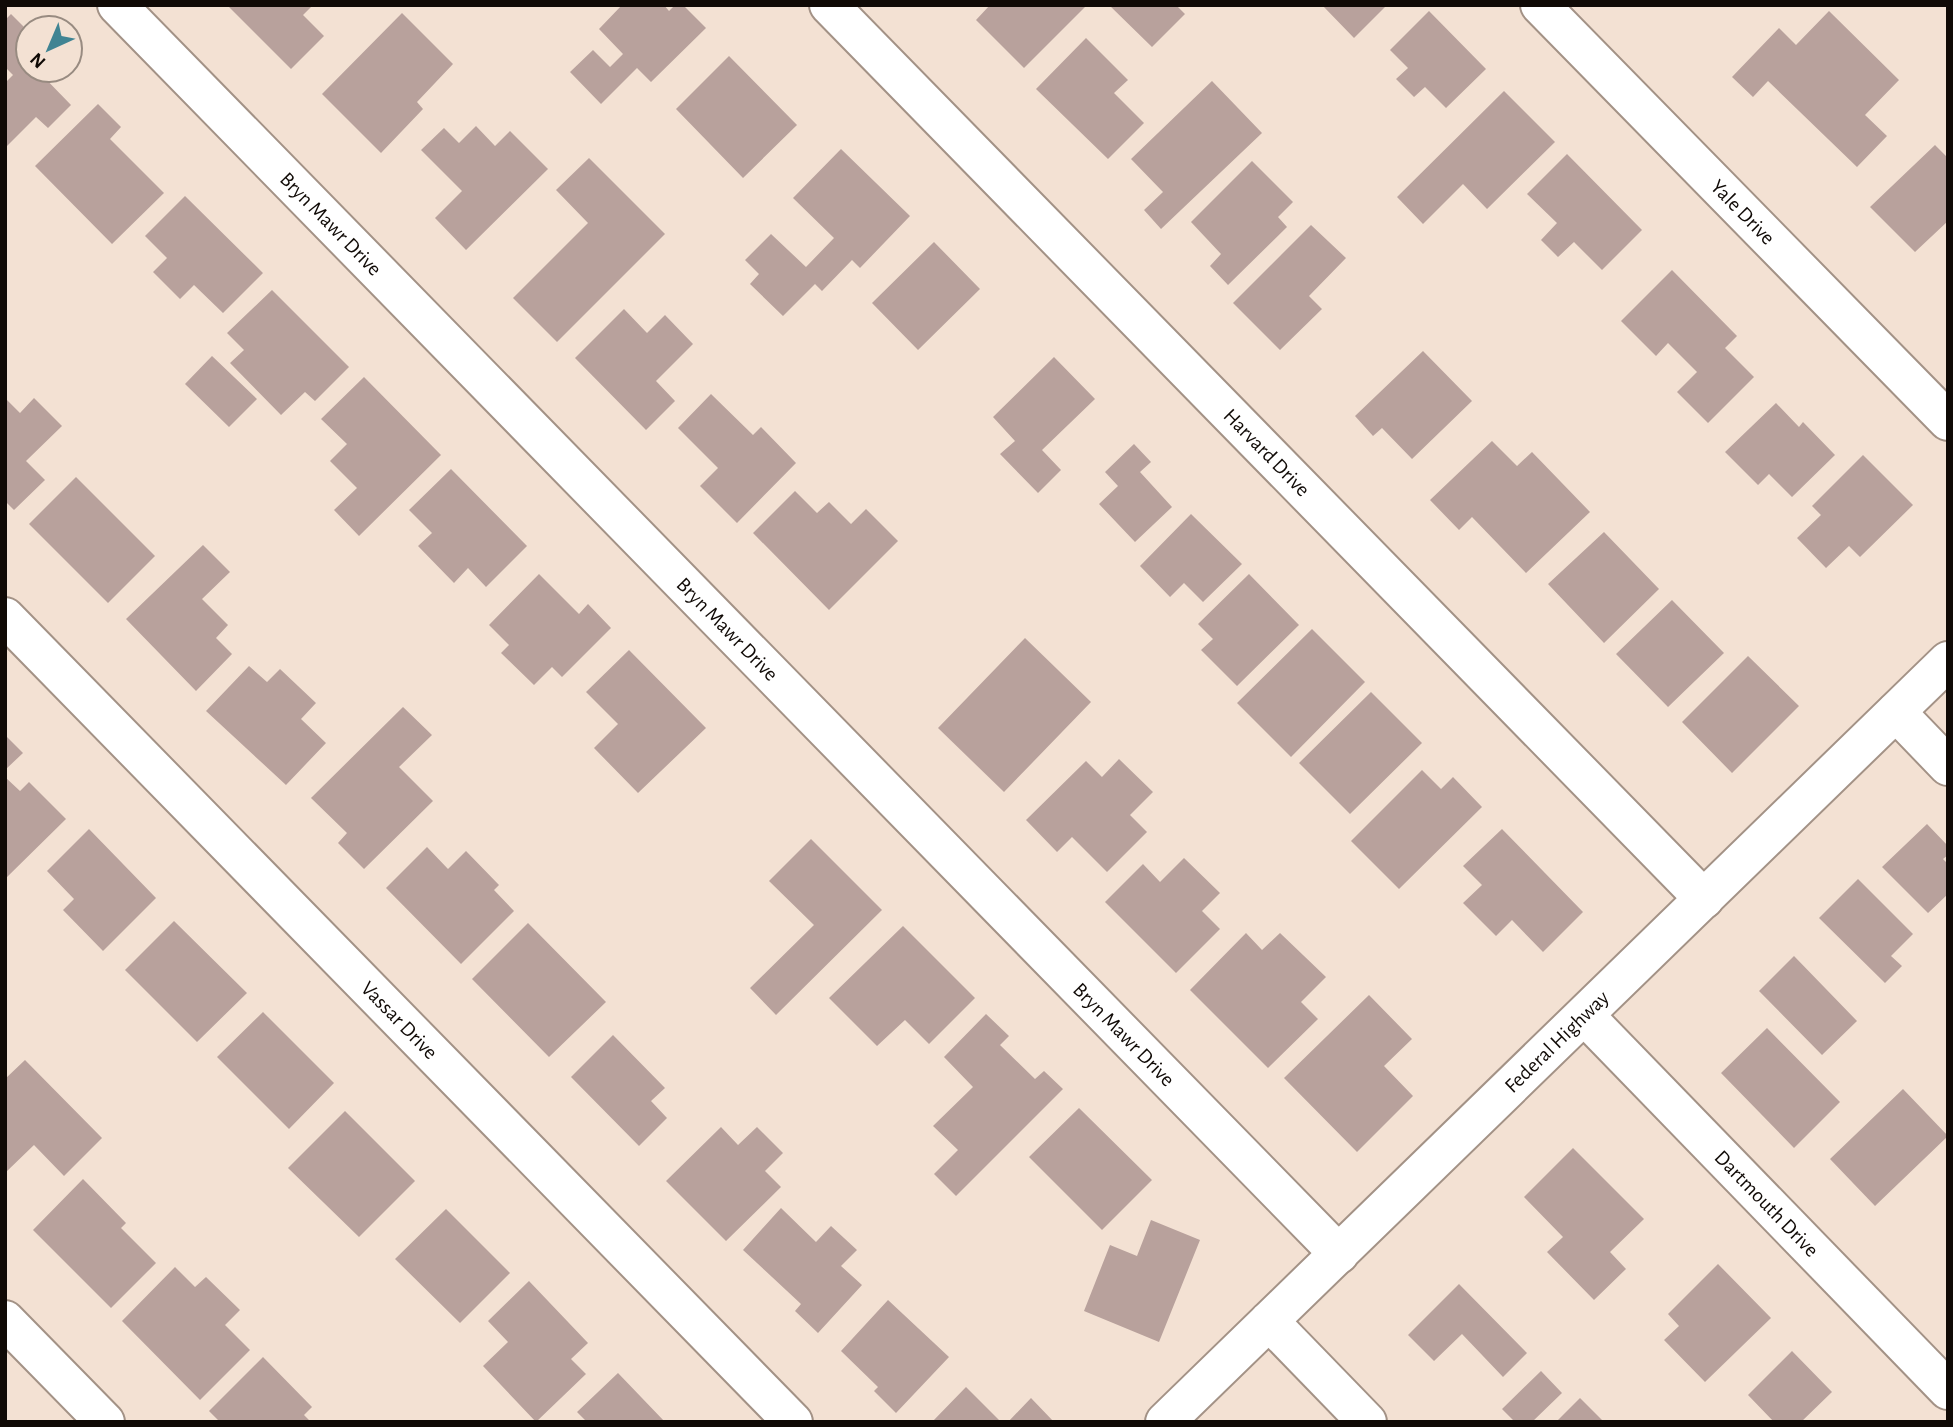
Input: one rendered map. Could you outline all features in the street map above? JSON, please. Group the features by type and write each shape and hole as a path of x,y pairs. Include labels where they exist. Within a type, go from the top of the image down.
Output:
{"street":[{"name":"Bryn Mawr Drive","path":"117,5 1339,1254"},
{"name":"Harvard Drive","path":"829,5 1704,899"},
{"name":"Yale Drive","path":"1540,5 1948,421"},
{"name":"Vassar Drive","path":"5,617 793,1422"},
{"name":"Federal Highway","path":"1166,1422 1948,661"},
{"path":"1896,712 1948,766"},
{"name":"Dartmouth Drive","path":"1585,1016 1948,1390"},
{"path":"5,1320 105,1422"},
{"path":"1269,1321 1367,1422"}],"building":[{"path":"227,5 313,5 303,15 324,36 291,69"},
{"path":"622,5 664,5 669,11 675,5 683,5 706,28 651,82 637,68 601,104 570,72 593,50 610,67 623,54 599,29"},
{"path":"990,5 1087,5 1024,68 976,20"},
{"path":"1109,5 1176,5 1185,14 1152,47"},
{"path":"1322,5 1387,5 1354,38"},
{"path":"1429,11 1486,69 1446,108 1425,87 1414,97 1396,79 1408,68 1390,50"},
{"path":"1829,11 1899,80 1865,115 1887,136 1857,167 1768,81 1753,97 1732,77 1779,28 1796,45"},
{"path":"402,13 453,64 417,102 423,109 381,153 322,94"},
{"path":"11,14 14,17 14,84 51,84 71,105 48,128 36,117 5,148 5,83 13,75 5,67 5,20"},
{"path":"1086,38 1128,80 1114,93 1144,123 1108,159 1036,89"},
{"path":"729,56 797,125 743,178 676,109"},
{"path":"1212,81 1262,133 1161,229 1144,210 1163,192 1131,159"},
{"path":"1504,91 1555,142 1487,209 1463,184 1423,224 1397,197"},
{"path":"98,104 121,127 110,139 164,193 112,244 35,166"},
{"path":"476,126 495,146 510,131 548,169 466,250 435,218 462,191 421,150 444,128 459,143"},
{"path":"1935,145 1948,158 1948,221 1915,252 1870,207"},
{"path":"841,149 910,216 860,268 852,260 822,291 815,284 783,316 750,284 759,274 745,260 771,234 806,267 834,238 793,198"},
{"path":"1567,154 1642,230 1602,270 1574,242 1558,257 1541,240 1557,223 1527,194"},
{"path":"589,158 665,234 557,342 513,298 588,223 556,190"},
{"path":"1252,161 1293,202 1278,217 1287,227 1228,285 1210,266 1221,254 1191,222"},
{"path":"185,196 263,273 223,313 194,285 180,299 153,272 167,258 145,236"},
{"path":"1311,225 1346,258 1309,296 1322,309 1280,350 1233,303"},
{"path":"934,242 980,289 918,350 872,303"},
{"path":"1672,270 1737,336 1725,348 1754,377 1708,423 1677,392 1697,372 1668,343 1656,356 1621,321"},
{"path":"272,290 349,367 315,401 305,392 281,415 230,363 244,350 227,333"},
{"path":"624,309 647,333 665,315 693,344 656,381 675,401 646,430 575,358"},
{"path":"1423,351 1472,401 1412,459 1382,428 1373,436 1355,416"},
{"path":"212,356 257,399 229,427 185,384"},
{"path":"1054,357 1095,399 1042,450 1061,470 1038,493 1000,454 1015,441 993,417"},
{"path":"364,377 441,455 359,536 334,510 357,488 330,461 347,444 321,419"},
{"path":"711,394 753,435 761,427 796,463 737,523 700,486 718,468 678,428"},
{"path":"5,398 20,413 34,398 62,426 26,461 45,480 14,510 5,501"},
{"path":"1776,403 1799,427 1803,422 1835,455 1792,497 1769,474 1758,485 1725,452"},
{"path":"1492,441 1517,466 1532,452 1590,512 1526,573 1472,517 1459,530 1430,500"},
{"path":"1134,444 1151,462 1140,472 1172,507 1135,542 1099,504 1118,486 1105,472"},
{"path":"1863,455 1913,505 1860,557 1849,546 1826,568 1797,538 1821,515 1812,506"},
{"path":"451,469 527,546 486,587 468,568 454,583 418,546 432,533 409,510"},
{"path":"76,477 155,556 108,603 29,524"},
{"path":"795,491 817,513 829,502 851,524 866,509 898,541 829,610 753,533"},
{"path":"1191,514 1242,564 1203,602 1184,583 1170,597 1140,566"},
{"path":"1604,532 1659,589 1604,643 1548,584"},
{"path":"203,545 230,572 202,599 228,625 216,638 232,654 196,691 126,619"},
{"path":"539,574 579,614 588,604 611,628 562,677 552,667 534,685 501,653 509,645 489,625"},
{"path":"1249,574 1299,625 1237,686 1201,650 1213,639 1198,624"},
{"path":"1672,600 1724,653 1668,707 1616,654"},
{"path":"1312,629 1365,682 1291,757 1237,703"},
{"path":"1025,638 1091,702 1004,792 938,728"},
{"path":"629,650 706,728 638,793 594,748 618,724 586,692"},
{"path":"1748,656 1799,706 1732,773 1682,722"},
{"path":"249,666 267,682 280,669 316,703 301,719 326,743 286,785 206,711"},
{"path":"1371,692 1422,743 1350,814 1299,763"},
{"path":"403,707 432,735 399,767 433,801 364,869 338,843 347,833 311,798"},
{"path":"5,735 23,753 5,770"},
{"path":"1119,759 1153,792 1130,815 1147,832 1107,872 1072,837 1057,852 1026,820 1086,761 1102,777"},
{"path":"1422,770 1441,789 1453,777 1482,807 1399,889 1351,841"},
{"path":"5,777 20,791 29,782 66,819 5,879"},
{"path":"1927,824 1948,846 1948,855 1943,859 1948,864 1948,894 1928,913 1882,867"},
{"path":"89,829 156,898 103,951 63,910 74,899 47,871"},
{"path":"1502,829 1583,912 1543,952 1512,920 1496,936 1463,903 1482,885 1463,866"},
{"path":"811,839 882,910 776,1015 750,988 814,925 769,881"},
{"path":"427,847 448,869 466,851 499,885 494,890 514,911 461,964 386,888"},
{"path":"1184,858 1220,893 1202,911 1220,929 1176,973 1105,902 1143,864 1160,882"},
{"path":"1858,879 1913,934 1891,956 1902,966 1885,983 1819,918"},
{"path":"174,921 247,993 197,1042 125,970"},
{"path":"528,923 606,1002 549,1057 472,979"},
{"path":"903,926 975,998 929,1044 905,1020 877,1046 829,998"},
{"path":"1246,933 1262,950 1280,933 1326,977 1301,1002 1318,1019 1268,1068 1190,990"},
{"path":"1794,956 1857,1021 1822,1055 1759,991"},
{"path":"1369,995 1412,1039 1384,1066 1413,1096 1357,1152 1284,1078"},
{"path":"263,1012 334,1083 289,1129 217,1057"},
{"path":"986,1014 1009,1036 1000,1045 1035,1079 1044,1071 1063,1089 956,1196 934,1174 958,1150 933,1126 973,1087 944,1057"},
{"path":"1767,1028 1840,1102 1794,1148 1721,1073"},
{"path":"613,1035 665,1088 651,1101 667,1118 639,1146 571,1077"},
{"path":"25,1060 102,1138 64,1176 34,1145 5,1173 5,1079"},
{"path":"1903,1089 1948,1136 1875,1206 1830,1159"},
{"path":"1079,1108 1152,1180 1102,1230 1029,1157"},
{"path":"345,1111 415,1181 359,1237 288,1168"},
{"path":"721,1127 738,1145 757,1127 783,1153 765,1171 781,1187 726,1241 666,1181"},
{"path":"1573,1148 1644,1219 1610,1252 1626,1269 1594,1300 1547,1252 1563,1237 1524,1197"},
{"path":"83,1179 126,1223 121,1228 156,1263 111,1308 33,1230"},
{"path":"781,1208 816,1242 831,1226 857,1250 841,1266 862,1285 818,1333 795,1311 801,1304 743,1250"},
{"path":"446,1209 510,1273 460,1323 395,1259"},
{"path":"1151,1220 1200,1240 1159,1342 1084,1311 1110,1245 1137,1256"},
{"path":"1718,1264 1771,1318 1705,1382 1664,1340 1679,1326 1668,1314"},
{"path":"175,1267 195,1287 206,1277 240,1310 225,1325 250,1350 200,1400 122,1321"},
{"path":"529,1281 588,1343 571,1359 586,1374 536,1422 483,1366 508,1342 488,1321"},
{"path":"1459,1284 1527,1353 1503,1377 1462,1334 1434,1361 1408,1335"},
{"path":"888,1300 949,1357 896,1413 874,1391 878,1387 841,1351"},
{"path":"1792,1351 1832,1392 1801,1422 1774,1422 1748,1395"},
{"path":"263,1357 312,1407 304,1415 311,1422 220,1422 209,1411"},
{"path":"1541,1371 1562,1393 1532,1422 1515,1422 1502,1409"},
{"path":"618,1373 665,1422 587,1422 577,1412"},
{"path":"966,1387 1001,1422 932,1422"},
{"path":"1031,1398 1054,1422 1008,1422"},
{"path":"1580,1398 1604,1422 1556,1422"}]}
